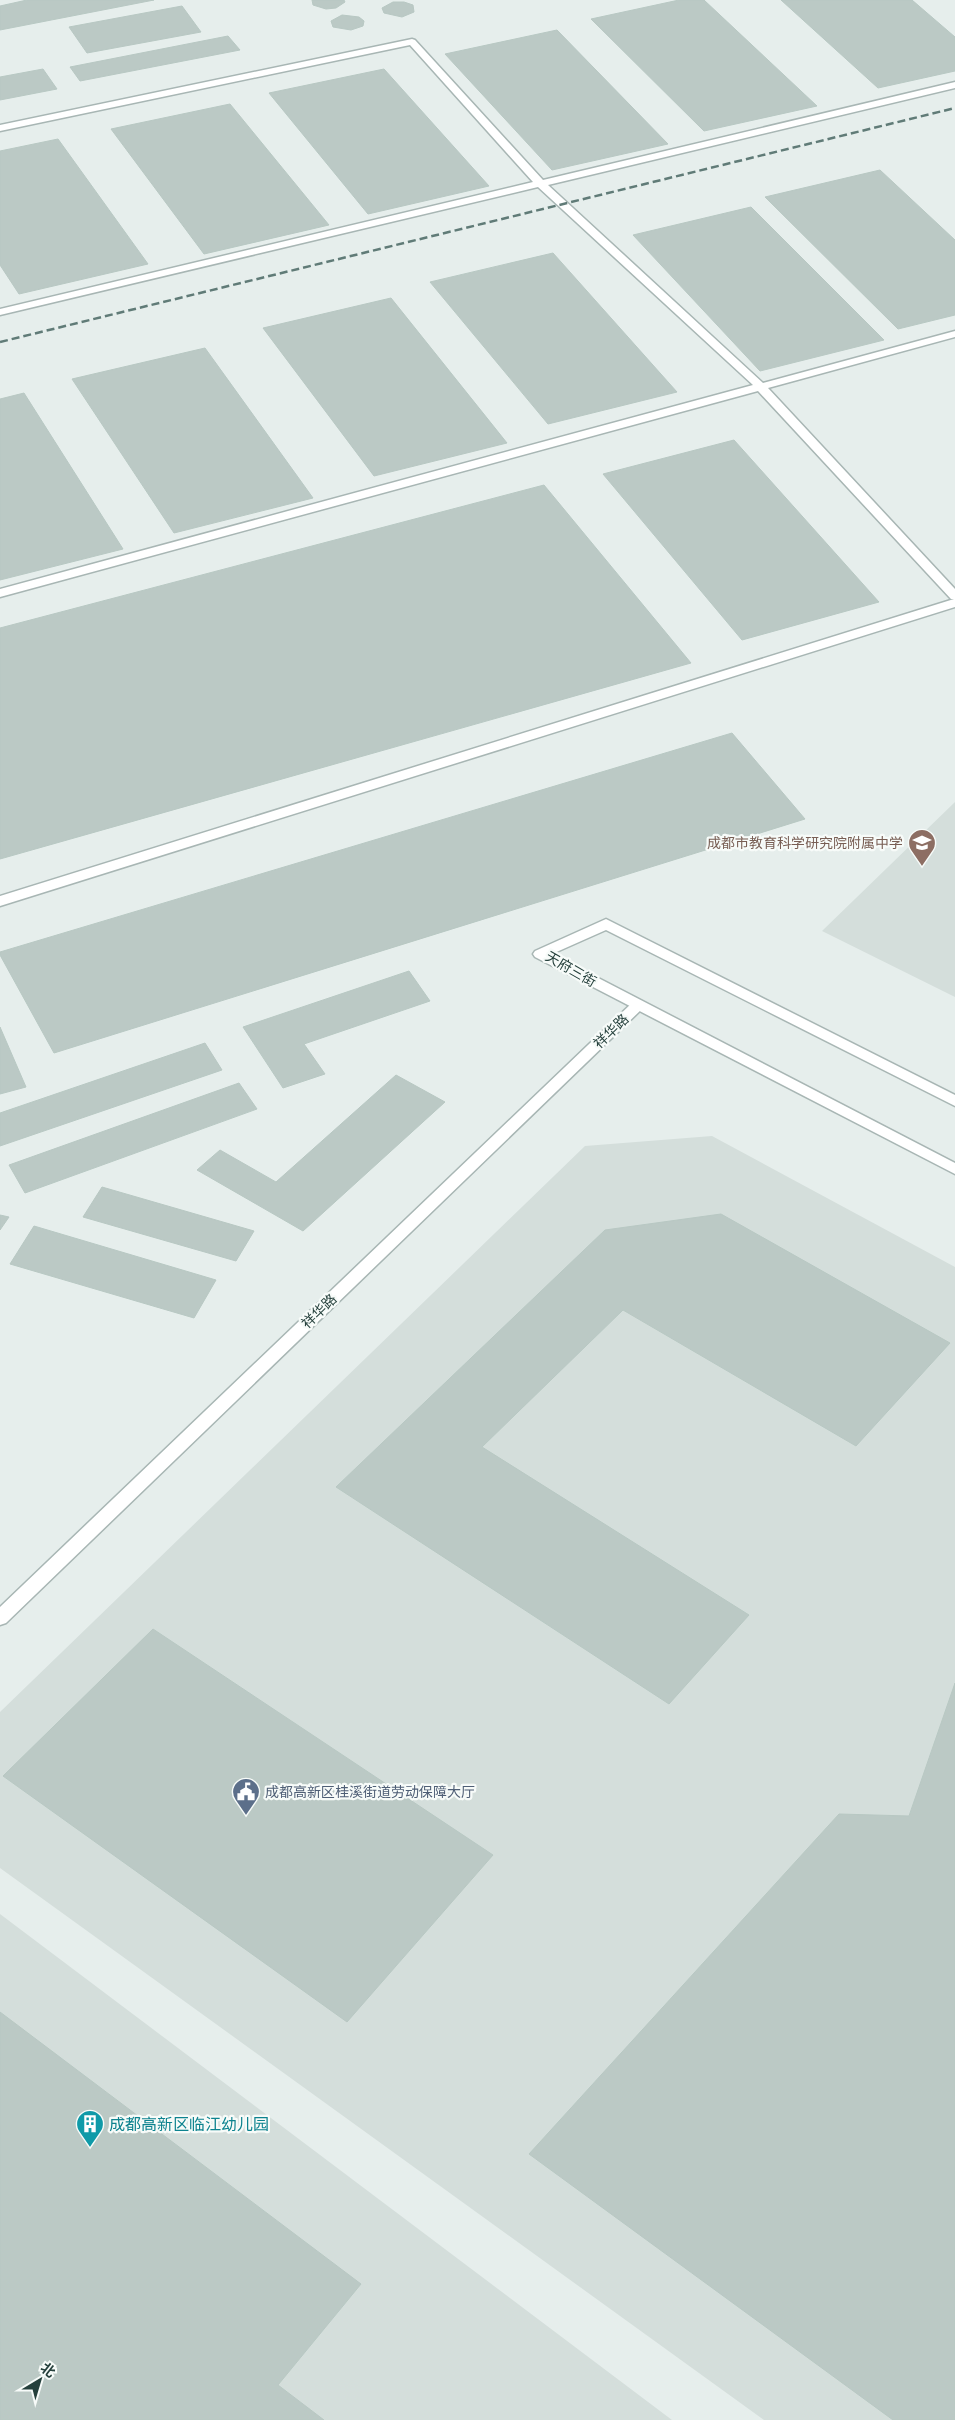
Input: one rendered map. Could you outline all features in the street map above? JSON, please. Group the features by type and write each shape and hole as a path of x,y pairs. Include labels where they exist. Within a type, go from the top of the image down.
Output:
{"street":[{"path":"0,128 412,42 540,184 760,386 955,596"},
{"path":"0,312 955,85"},
{"path":"0,593 955,334"},
{"path":"0,901 955,603"},
{"name":"天府三街","path":"955,1101 606,924 540,954 955,1169"},
{"name":"祥华路","path":"0,1618 638,1005"}],"shaded area":[{"name":"成都市教育科学研究院附属中学","path":"955,802 955,997 822,931"},
{"path":"712,1136 955,1267 955,2420 764,2420 0,1868 0,1712 585,1146"},
{"path":"0,1914 672,2420 0,2420"}],"building":[{"path":"27,0 154,0 0,30 0,6"},
{"path":"312,0 344,0 345,2 336,8 326,9 313,5"},
{"path":"679,0 704,0 817,106 704,131 591,19"},
{"path":"781,0 912,0 955,37 955,71 878,88"},
{"path":"393,2 404,2 413,5 414,12 402,17 384,13 382,8"},
{"path":"182,6 201,32 87,53 69,27"},
{"path":"342,15 359,17 364,21 363,26 351,30 333,27 331,21"},
{"path":"557,30 668,144 552,170 445,54"},
{"path":"228,36 240,50 80,81 70,67"},
{"path":"43,69 57,89 0,100 0,77"},
{"path":"384,69 489,186 368,214 269,93"},
{"path":"230,104 329,225 204,254 111,129"},
{"path":"58,139 148,264 19,294 0,265 0,151"},
{"path":"880,170 955,240 955,315 898,329 765,197"},
{"path":"751,207 884,340 760,371 633,235"},
{"path":"553,253 677,392 548,424 430,282"},
{"path":"391,298 507,443 374,476 263,328"},
{"path":"205,348 313,498 174,533 72,379"},
{"path":"24,393 123,549 0,580 0,399"},
{"path":"734,440 879,602 742,640 603,474"},
{"path":"544,485 691,663 0,859 0,628"},
{"path":"732,733 805,819 54,1053 0,955 0,952"},
{"path":"409,971 430,1001 304,1044 325,1074 283,1088 243,1027"},
{"path":"0,1027 26,1087 0,1094"},
{"path":"205,1043 222,1070 0,1146 0,1113"},
{"path":"396,1075 445,1102 303,1231 197,1170 220,1150 276,1182"},
{"path":"239,1083 257,1109 25,1193 9,1165"},
{"path":"102,1187 254,1231 236,1261 83,1217"},
{"path":"721,1214 950,1343 856,1446 623,1310 482,1447 749,1615 669,1704 336,1487 605,1230"},
{"path":"0,1215 9,1217 0,1230"},
{"path":"34,1226 216,1280 194,1318 10,1264"},
{"name":"成都高新区桂溪街道劳动保障大厅","path":"153,1629 493,1855 347,2022 3,1776"},
{"path":"955,1683 955,2420 893,2420 529,2154 839,1814 909,1816"},
{"name":"成都高新区临江幼儿园","path":"0,2012 361,2284 278,2385 324,2420 0,2420"}],"railway":[{"path":"0,342 955,108"}],"place":[{"name":"成都市教育科学研究院附属中学","path":"922,867"},
{"name":"成都高新区桂溪街道劳动保障大厅","path":"246,1816"},
{"name":"成都高新区临江幼儿园","path":"90,2148"}]}
